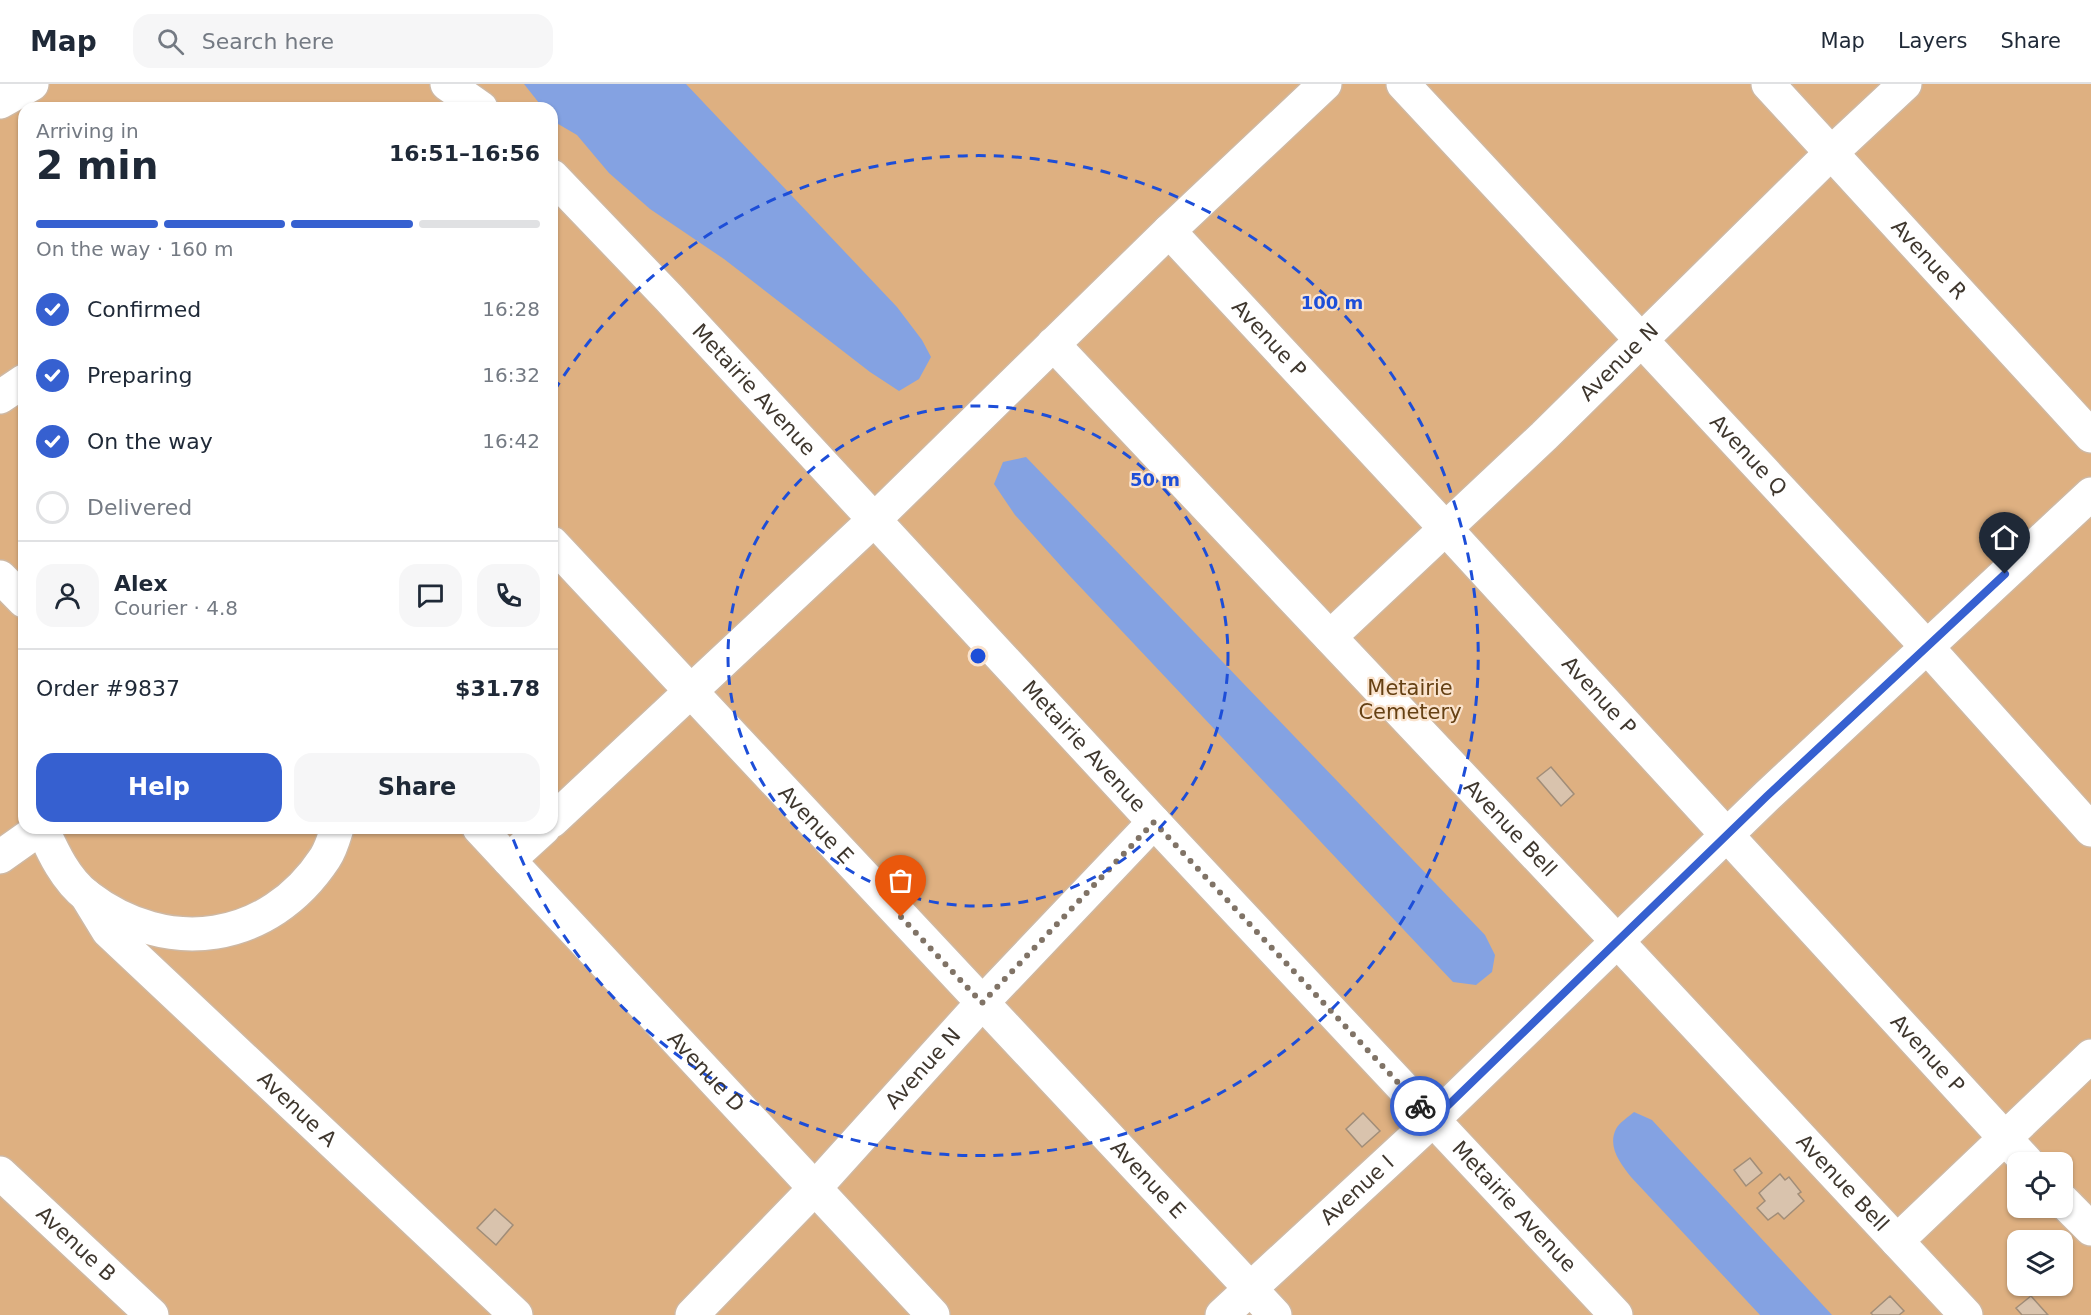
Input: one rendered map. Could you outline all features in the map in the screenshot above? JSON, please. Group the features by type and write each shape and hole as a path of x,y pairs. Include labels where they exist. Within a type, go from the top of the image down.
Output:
{"lane":[{"path":"0,102 32,84"},
{"path":"447,84 472,102"},
{"path":"558,815 875,519 1169,231 1325,84"},
{"name":"Avenue Q","path":"1403,84 1927,647 2091,830"},
{"name":"Avenue R","path":"1768,84 2091,436"},
{"name":"Avenue N","path":"1330,637 1642,341 1831,153 1905,84"},
{"name":"Metairie Avenue","path":"558,182 875,519 1154,822 1616,1315"},
{"name":"Avenue P","path":"1169,231 1446,529 2017,1152"},
{"name":"Avenue Bell","path":"1053,344 1617,941 1966,1315"},
{"path":"0,397 18,385"},
{"name":"Avenue I","path":"1222,1315 1433,1120 1726,835 2091,494"},
{"name":"Avenue E","path":"558,549 1275,1315"},
{"path":"0,577 18,595"},
{"name":"Avenue N","path":"692,1315 815,1188 982,1003 1154,822"},
{"path":"0,857 33,834"},
{"path":"44,834 59,863 86,895 128,922 171,934 207,934 256,921 300,891 327,856 335,834"},
{"name":"Avenue D","path":"485,834 933,1315"},
{"path":"509,860 537,834"},
{"name":"Avenue A","path":"86,895 108,932 516,1315"},
{"path":"1897,1241 2091,1056"},
{"name":"Avenue B","path":"0,1173 152,1315"},
{"path":"2073,1211 2091,1229"}],"green space":[{"name":"Metairie Cemetery","path":"0,84 2091,84 2091,1315 0,1315"}],"water":[{"path":"524,84 686,84 897,307 922,340 931,357 919,379 899,391 870,372 724,259 650,209 609,173 577,135 558,124 558,102 538,102"},
{"path":"1026,457 1485,935 1495,955 1492,972 1476,985 1453,982 1068,574 1015,515 994,484 1003,462"},
{"path":"1634,1112 1652,1120 1832,1315 1760,1315 1631,1177 1619,1161 1613,1142 1616,1129"}],"building":[{"path":"1551,767 1574,794 1561,806 1537,778"},
{"path":"1363,1113 1380,1131 1362,1147 1346,1129"},
{"path":"1750,1158 1762,1173 1746,1186 1734,1170"},
{"path":"1780,1174 1785,1180 1789,1177 1801,1192 1798,1194 1804,1201 1784,1219 1778,1213 1768,1220 1757,1208 1765,1201 1759,1193"},
{"path":"495,1209 513,1225 496,1245 477,1228"},
{"path":"1890,1296 1904,1311 1899,1315 1873,1315 1871,1313"},
{"path":"2031,1296 2048,1315 2022,1315 2016,1308"}],"way so far":[{"path":"901,917 982,1003 1154,822 1420,1106"}],"route":[{"path":"1420,1106 1433,1120 1767,796 2005,574"}]}
